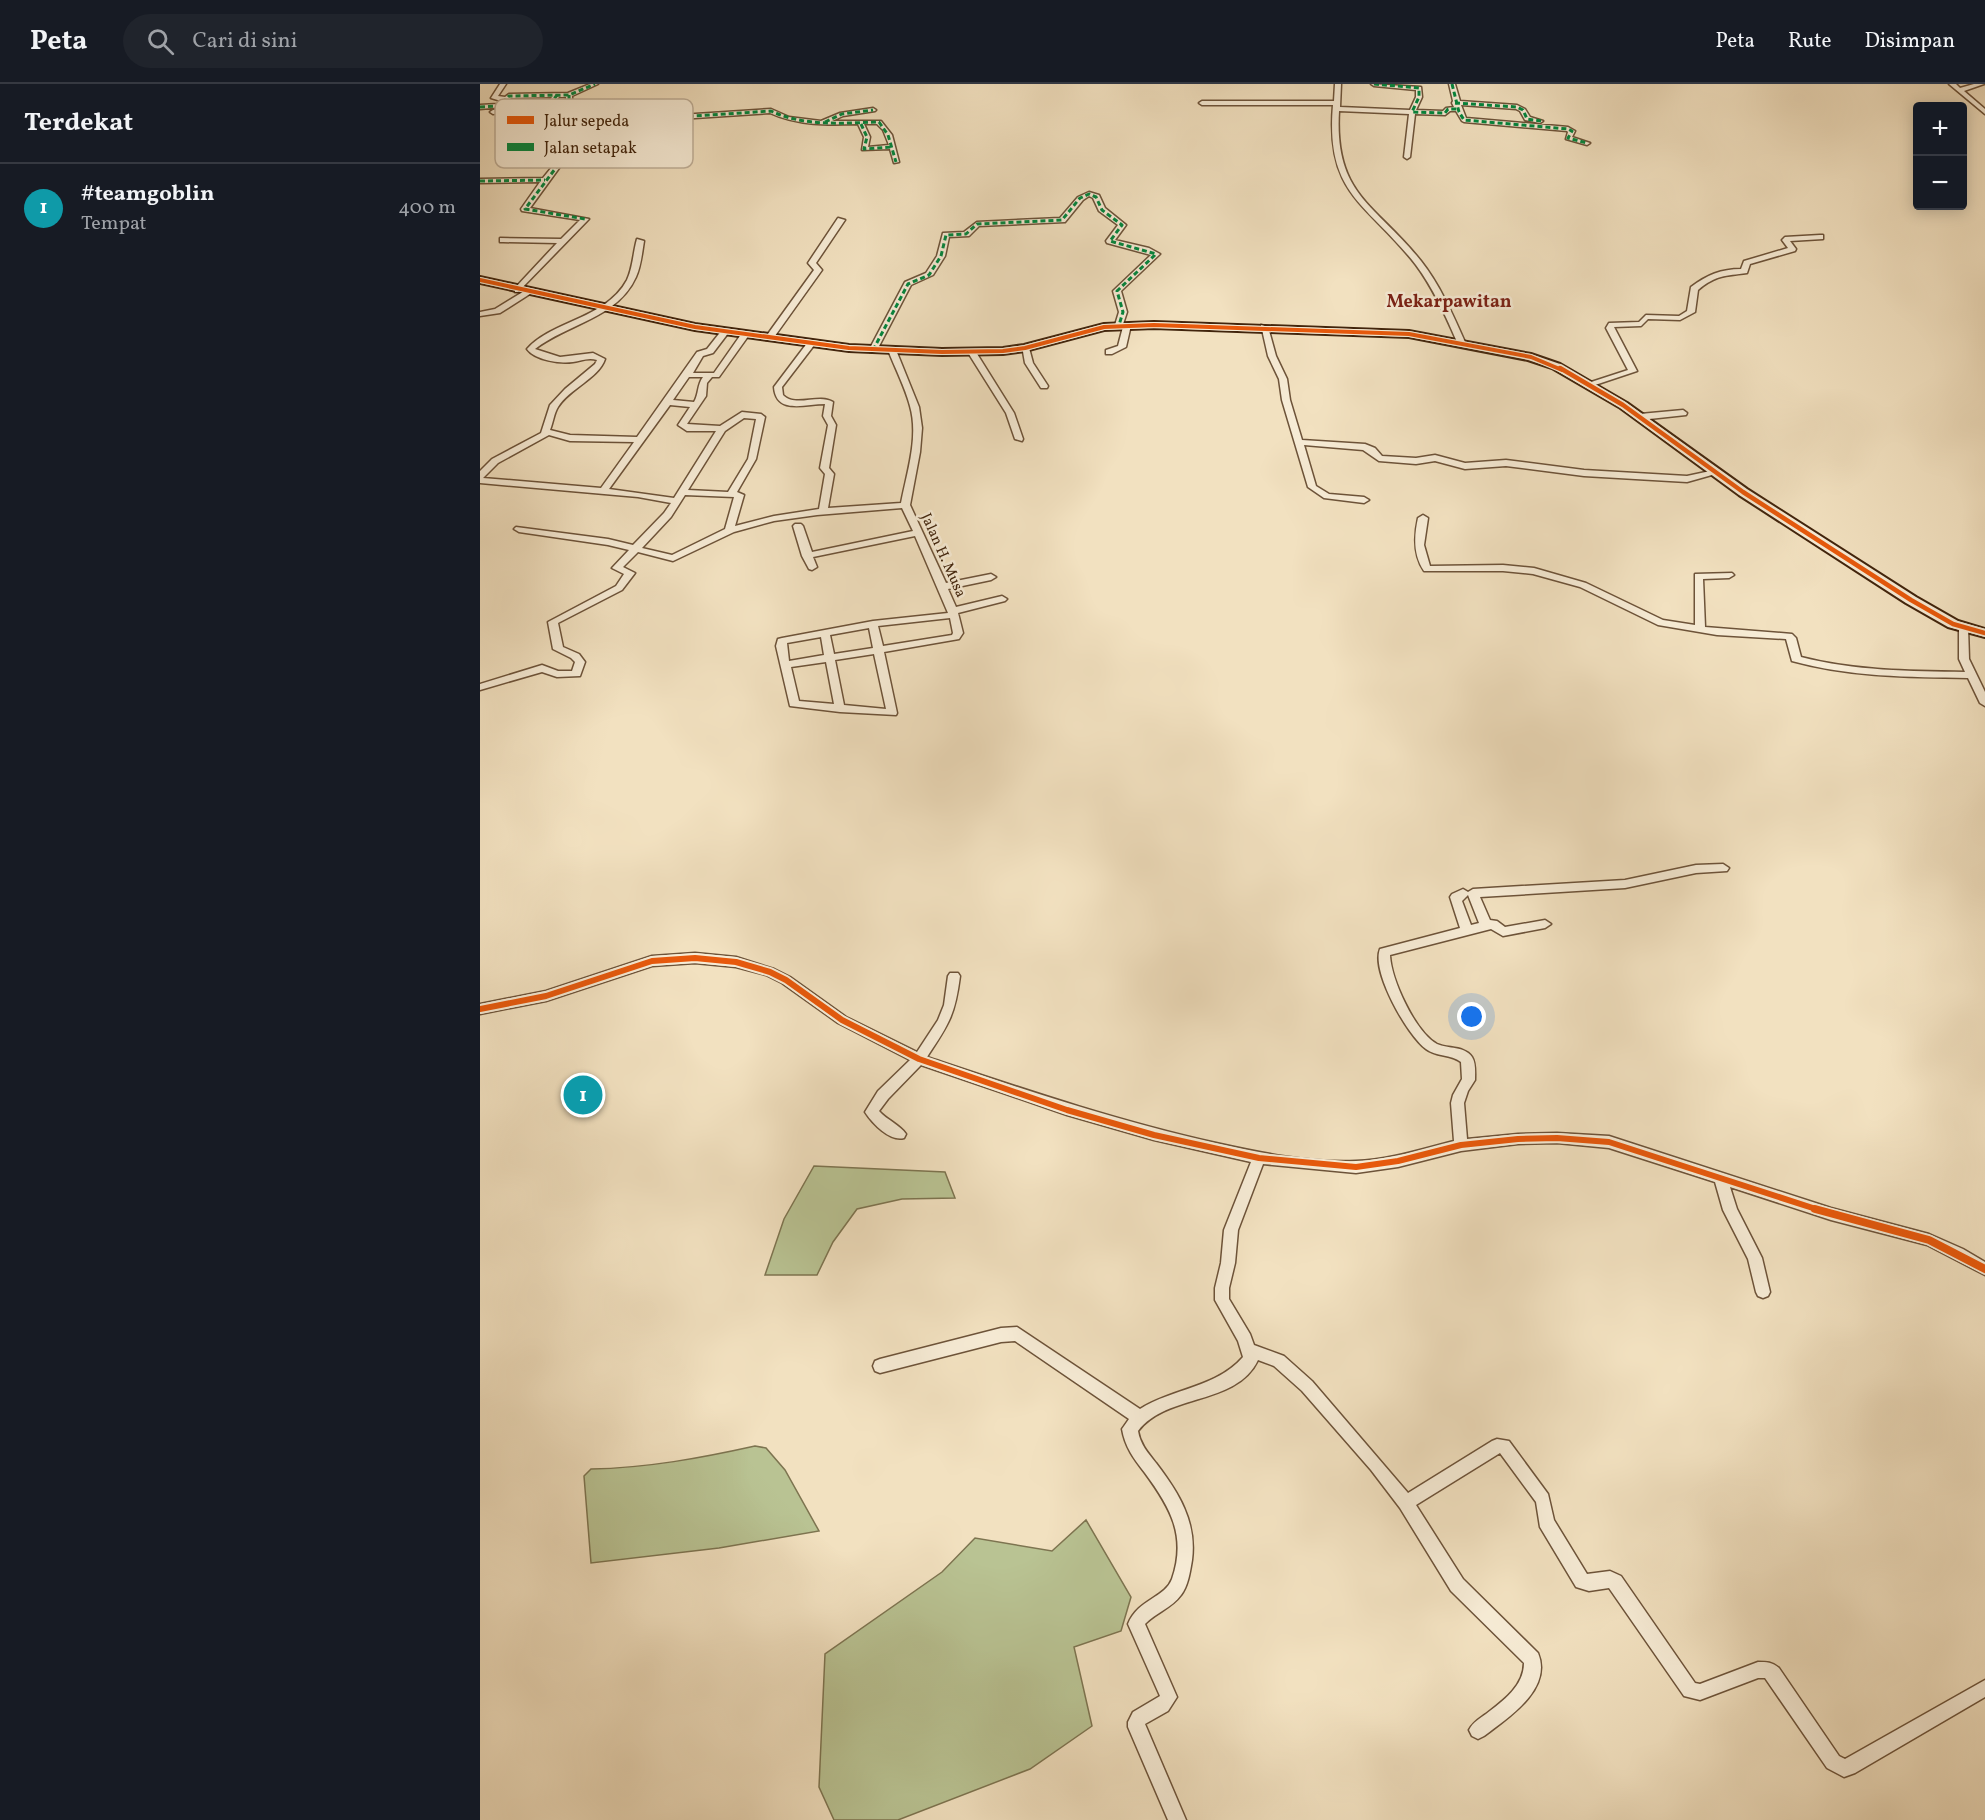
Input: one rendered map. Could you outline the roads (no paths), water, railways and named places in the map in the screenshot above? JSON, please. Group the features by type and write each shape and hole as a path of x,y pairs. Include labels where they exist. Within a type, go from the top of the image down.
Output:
{"street":[{"path":"503,84 494,98 569,95 595,84"},
{"path":"1338,84 1335,136 1339,160 1349,187 1420,266 1461,342"},
{"path":"1374,84 1419,88 1419,97 1412,112 1407,157"},
{"path":"1452,84 1461,117 1467,120 1570,129 1568,138 1587,143"},
{"path":"1952,84 1985,112"},
{"path":"1960,90 1982,84"},
{"path":"554,99 557,95"},
{"path":"1202,103 1336,106 1445,113 1448,109 1457,106 1517,107 1523,110 1527,119 1544,122 1546,127"},
{"path":"480,106 495,107 493,112 495,112"},
{"path":"823,123 842,114 873,110"},
{"path":"693,115 771,111 788,119 823,123 881,122 888,135 896,162"},
{"path":"861,124 867,137 864,149 892,147"},
{"path":"867,137 888,135"},
{"path":"480,314 497,311 523,291 562,242 585,219 525,209 555,168"},
{"path":"480,181 545,180"},
{"path":"873,350 908,284 928,276 935,267 941,256 946,235 966,234 977,224 1062,220 1069,216 1077,200 1089,194 1096,197 1096,203 1105,213 1122,225 1110,241 1156,254 1117,291 1122,312 1122,346 1109,352"},
{"path":"769,338 818,270 812,263 842,220"},
{"path":"1589,384 1633,371 1611,326 1641,324 1646,317 1682,318 1691,311 1694,289 1710,276 1722,271 1745,270 1746,263 1792,249 1786,240 1788,239 1820,237"},
{"path":"503,240 562,242"},
{"path":"547,432 551,409 599,365 601,359 598,356 585,356 567,360 534,353 531,350 603,308 630,285 638,263 640,241"},
{"path":"482,282 725,332 873,350 971,351 1025,348 1097,329 1123,325 1264,327 1341,333 1409,334 1461,342 1541,360 1589,384 1640,417 1715,473 1851,563 1964,629 1985,633"},
{"path":"1264,327 1272,356 1282,379 1312,487 1327,496 1364,500"},
{"path":"603,491 700,354 710,351 725,332"},
{"path":"687,375 717,374 745,335"},
{"path":"811,344 778,387 778,392 780,398 788,403 821,400 830,402 827,416 832,425 824,468 830,474 824,510"},
{"path":"1025,348 1029,363 1044,386"},
{"name":"Jalan H. Musa","path":"879,650 947,639 955,637 958,633 953,613 905,505 916,452 918,428 915,406 892,350"},
{"path":"971,351 1010,413 1018,439"},
{"path":"710,376 703,383 702,396 682,423 683,427 722,429"},
{"path":"668,402 696,405"},
{"path":"1640,417 1683,413"},
{"path":"480,687 542,668 557,675 578,670 580,662 575,656 557,648 554,622 619,588 630,573 618,567 668,515 722,429 742,415 761,417 752,459 731,494"},
{"path":"480,476 495,460 547,432 564,437 641,440"},
{"path":"1298,442 1355,445 1372,450 1378,458 1416,462 1436,458 1465,466 1506,463 1584,473 1687,479 1715,473"},
{"path":"480,480 644,495 678,501"},
{"path":"684,492 740,496 729,530"},
{"path":"519,529 636,548 673,558 729,530 775,518 824,510 905,505"},
{"path":"1423,518 1420,540 1425,568 1503,568 1534,571 1584,585 1661,623 1700,630 1788,636 1791,638 1796,659 1821,666 1898,673 1970,675"},
{"path":"798,526 812,567"},
{"path":"807,556 918,533"},
{"path":"1700,630 1698,576 1729,575"},
{"path":"942,587 991,577"},
{"path":"873,624 892,713 794,704 782,641 873,624 953,613 1002,599"},
{"path":"1964,629 1964,659 1985,704"},
{"path":"825,633 840,709"},
{"path":"785,665 879,650"},
{"path":"1486,926 1473,893 1625,884 1696,869 1724,868"},
{"path":"1463,893 1456,897 1456,901 1467,930"},
{"path":"1461,1145 1457,1096 1469,1078 1467,1060 1463,1055 1440,1050 1423,1040 1409,1022 1396,995 1383,955 1386,950 1495,924 1503,932 1545,924"},
{"path":"481,1009 546,996 652,961 694,958 736,962 770,972 786,980 842,1020 919,1059 1067,1110 1154,1135 1259,1158 1356,1167 1398,1161 1461,1145 1557,1138 1609,1142 1832,1214 1929,1240 1958,1252 1985,1269"},
{"path":"899,1134 883,1124 872,1112 883,1095 919,1059 944,1022 950,1005 954,976"},
{"path":"1177,1820 1137,1727 1140,1716 1166,1702 1169,1696 1136,1624 1140,1617 1167,1598 1178,1584 1187,1549 1186,1526 1177,1506 1132,1442 1130,1429 1139,1417 1218,1386 1236,1375 1251,1359 1250,1350 1222,1300 1222,1288 1234,1222 1259,1158"},
{"path":"1721,1178 1730,1210 1755,1258 1763,1292"},
{"path":"880,1366 1001,1335 1017,1334 1139,1417"},
{"path":"1250,1350 1279,1361 1307,1386 1406,1503 1457,1585 1532,1659 1531,1676 1525,1686 1514,1700 1478,1730"},
{"path":"1406,1503 1497,1446 1504,1446 1543,1499 1546,1522 1582,1581 1589,1583 1610,1579 1615,1582 1690,1690 1700,1692 1758,1670 1768,1670 1833,1762 1844,1768 1850,1767 1985,1688"}],"place":[{"name":"#teamgoblin","path":"583,1095"}],"district":[{"name":"Mekarpawitan","path":"1449,301"}]}
